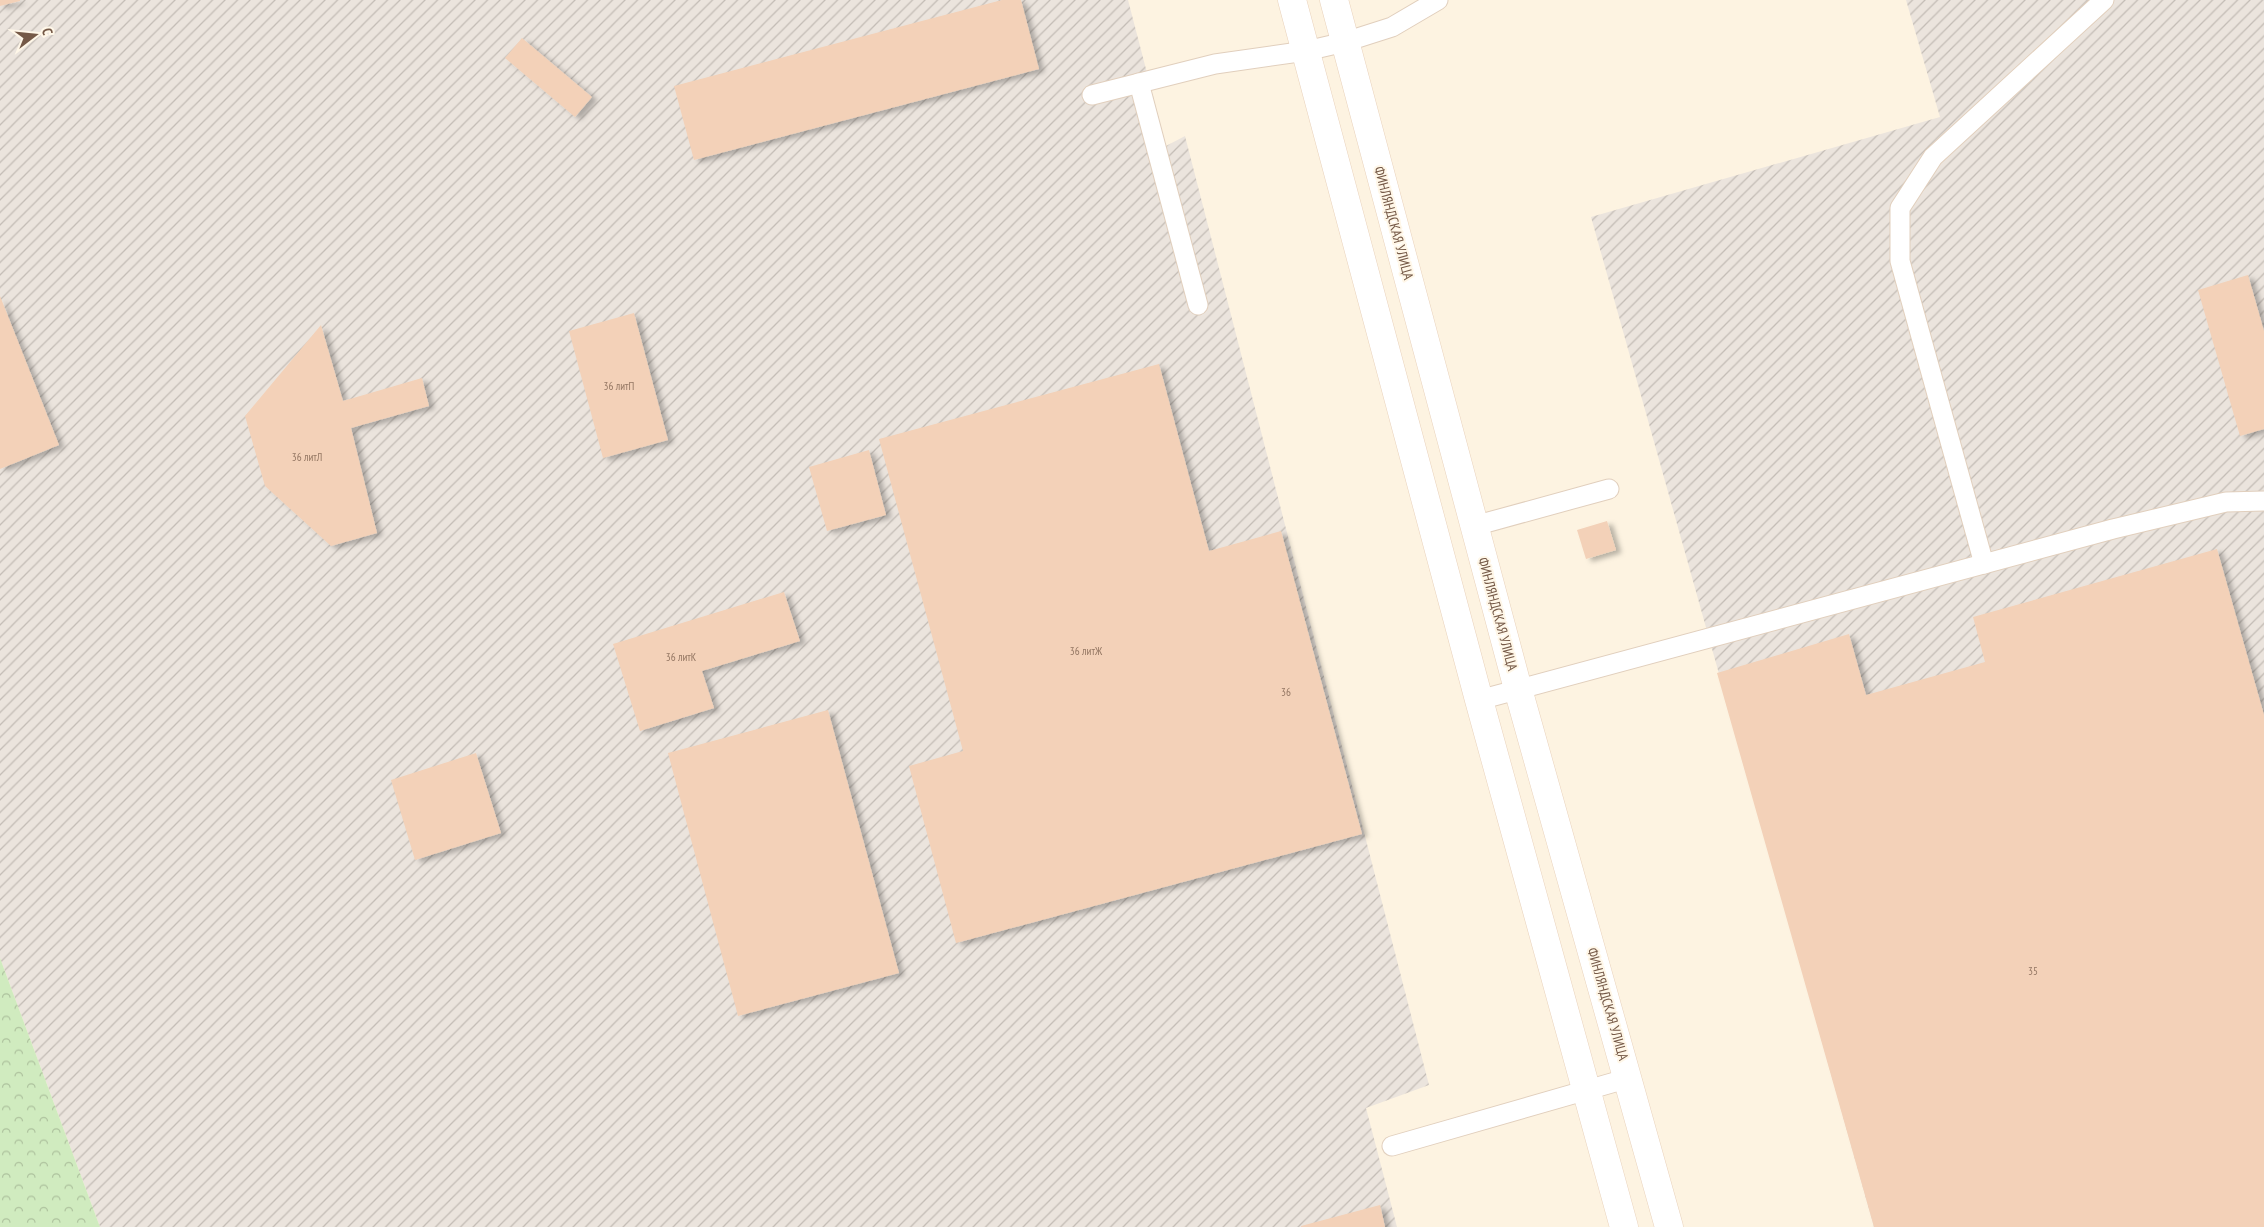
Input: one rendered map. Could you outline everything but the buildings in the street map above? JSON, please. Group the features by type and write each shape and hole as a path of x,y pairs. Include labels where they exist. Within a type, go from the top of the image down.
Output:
{"street":[{"path":"1292,0 1479,700 1624,1227"},
{"name":"ФИНЛЯНДСКАЯ УЛИЦА","path":"1334,0 1518,689 1669,1227"}],"lane":[{"path":"1092,95 1215,64 1306,51 1345,42 1392,27 1438,0"},
{"path":"1984,564 1900,260 1900,208 1933,157 2104,0"},
{"path":"1139,83 1198,305"},
{"path":"1474,526 1610,489"},
{"path":"1479,700 2112,529 2226,502 2264,501"},
{"path":"1392,1146 1628,1078"}],"shaded area":[{"path":"0,0 1128,0 1166,146 1185,136 1429,1085 1366,1108 1397,1227 100,1227 0,958"},
{"path":"1906,0 2264,0 2264,1227 1874,1227 1591,217 1940,117"}],"green space":[{"path":"0,958 100,1227 0,1227"}]}
